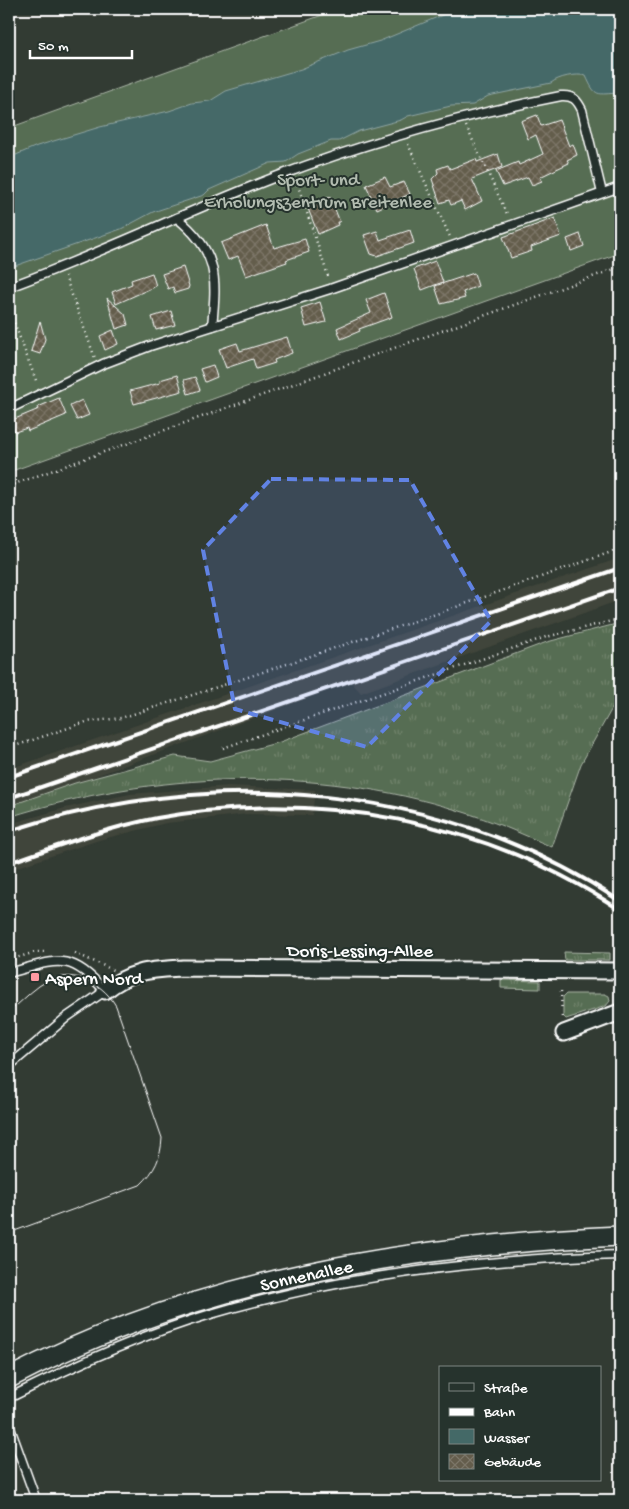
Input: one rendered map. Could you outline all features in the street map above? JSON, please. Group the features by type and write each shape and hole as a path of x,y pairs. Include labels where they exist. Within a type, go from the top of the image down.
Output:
{"street":[{"name":"Doris-Lessing-Allee","path":"105,991 116,982 143,971 183,968 620,971"},
{"path":"564,1029 620,1012"},
{"name":"Sonnenallee","path":"9,1378 97,1336 153,1315 208,1297 293,1275 451,1248 620,1236"}],"lane":[{"path":"9,287 62,267 292,171 403,133 462,117 561,96 575,98 582,110 602,193"},
{"path":"9,409 98,367 150,346 332,288 620,187"},
{"path":"177,218 198,238 210,256 214,277 212,326"},
{"path":"9,973 50,961 61,961 81,967 105,991 67,1017 9,1066"},
{"path":"9,1398 125,1344 210,1314 304,1290 452,1266 620,1255"},
{"path":"9,1425 36,1500"}],"path":[{"path":"462,117 512,224"},
{"path":"403,133 433,194 454,245"},
{"path":"292,171 332,288"},
{"path":"62,267 98,367"},
{"path":"9,486 620,267"},
{"path":"9,309 42,394"},
{"path":"9,748 86,722 121,718 230,683 442,612 620,549"},
{"path":"224,748 546,637 620,619"},
{"path":"561,991 564,1029"}],"highlighted area":[{"path":"271,479 410,480 491,621 367,747 235,709 203,550"}],"shaded area":[{"path":"620,558 620,600 361,693 351,682 9,808 9,769"},
{"path":"229,786 315,790 312,815 248,814 166,823 99,840 9,870 9,824 65,808 130,794"}],"green space":[{"name":"Sport- und Erholungszentrum Breitenlee","path":"339,9 620,9 620,253 9,472 9,128"},
{"path":"620,623 620,694 581,764 552,847 460,811 405,796 348,786 291,781 234,780 177,783 120,790 64,802 9,817 9,806 75,783 175,756 210,761 280,742 547,642"},
{"path":"564,952 610,953 610,960 565,960"},
{"path":"501,980 540,981 540,989 501,988"},
{"path":"566,994 605,994 609,996 610,1001 606,1006 566,1019 563,1016 563,997"}],"water":[{"path":"457,9 620,9 620,93 598,93 592,88 586,76 573,75 563,77 551,83 488,96 473,105 451,106 408,116 401,120 359,131 339,141 331,141 298,154 286,162 270,163 209,190 204,195 153,212 121,229 9,268 9,158 37,146 100,127 169,111 192,103 210,101 226,91 301,69 348,50 380,41"}],"building":[{"path":"537,115 541,126 559,120 569,146 573,144 577,155 567,160 569,163 540,177 542,181 532,185 528,177 503,186 496,171 518,162 519,165 543,154 536,135 528,139 521,121"},
{"path":"498,154 502,167 472,179 482,201 465,210 461,201 451,205 449,200 440,203 432,179 438,173 437,169 448,165 450,169 476,159 477,162"},
{"path":"385,177 390,187 404,182 410,194 377,209 366,185"},
{"path":"330,197 340,222 337,222 338,225 318,234 307,206"},
{"path":"555,218 561,236 531,247 532,251 511,258 503,237"},
{"path":"266,225 274,248 305,239 309,252 286,260 287,262 246,276 238,256 228,260 221,243"},
{"path":"410,230 414,243 377,256 371,254 364,235 377,231 380,240"},
{"path":"580,234 584,246 571,251 567,239"},
{"path":"435,261 443,282 422,290 414,269"},
{"path":"183,267 189,286 188,289 175,293 173,287 168,289 162,274"},
{"path":"152,273 156,286 116,304 112,292 132,284 131,280"},
{"path":"474,273 478,286 463,292 465,298 441,304 435,286"},
{"path":"384,293 392,317 359,329 360,331 341,339 337,328 371,313 366,300"},
{"path":"107,298 125,314 128,325 116,329"},
{"path":"320,302 326,322 306,327 301,308"},
{"path":"171,311 175,325 156,330 152,317"},
{"path":"40,321 45,339 40,354 31,351"},
{"path":"113,330 118,344 105,350 100,336"},
{"path":"287,337 292,353 274,360 275,363 256,369 253,359 226,368 219,349 237,343 240,351"},
{"path":"213,365 217,377 205,382 200,369"},
{"path":"177,375 182,391 134,404 130,391 160,383 160,380"},
{"path":"195,377 200,390 188,394 184,380"},
{"path":"59,398 66,415 28,431 27,428 15,432 10,421"},
{"path":"82,400 89,415 77,420 70,406"}],"tram line":[{"path":"9,1012 39,986 49,980 60,977 82,978 101,988 116,1006 162,1138 156,1164 150,1175 140,1185 9,1233"}],"railway":[{"path":"9,777 620,568"},
{"path":"9,798 620,588"},
{"path":"9,831 86,810 165,798 244,793 323,797 401,809 477,830 550,861 620,901"},
{"path":"9,863 100,832 157,818 217,810 278,807 338,811 398,819 456,834 513,854 568,879 620,910"}],"place":[{"name":"Aspern Nord","path":"35,977"}]}
